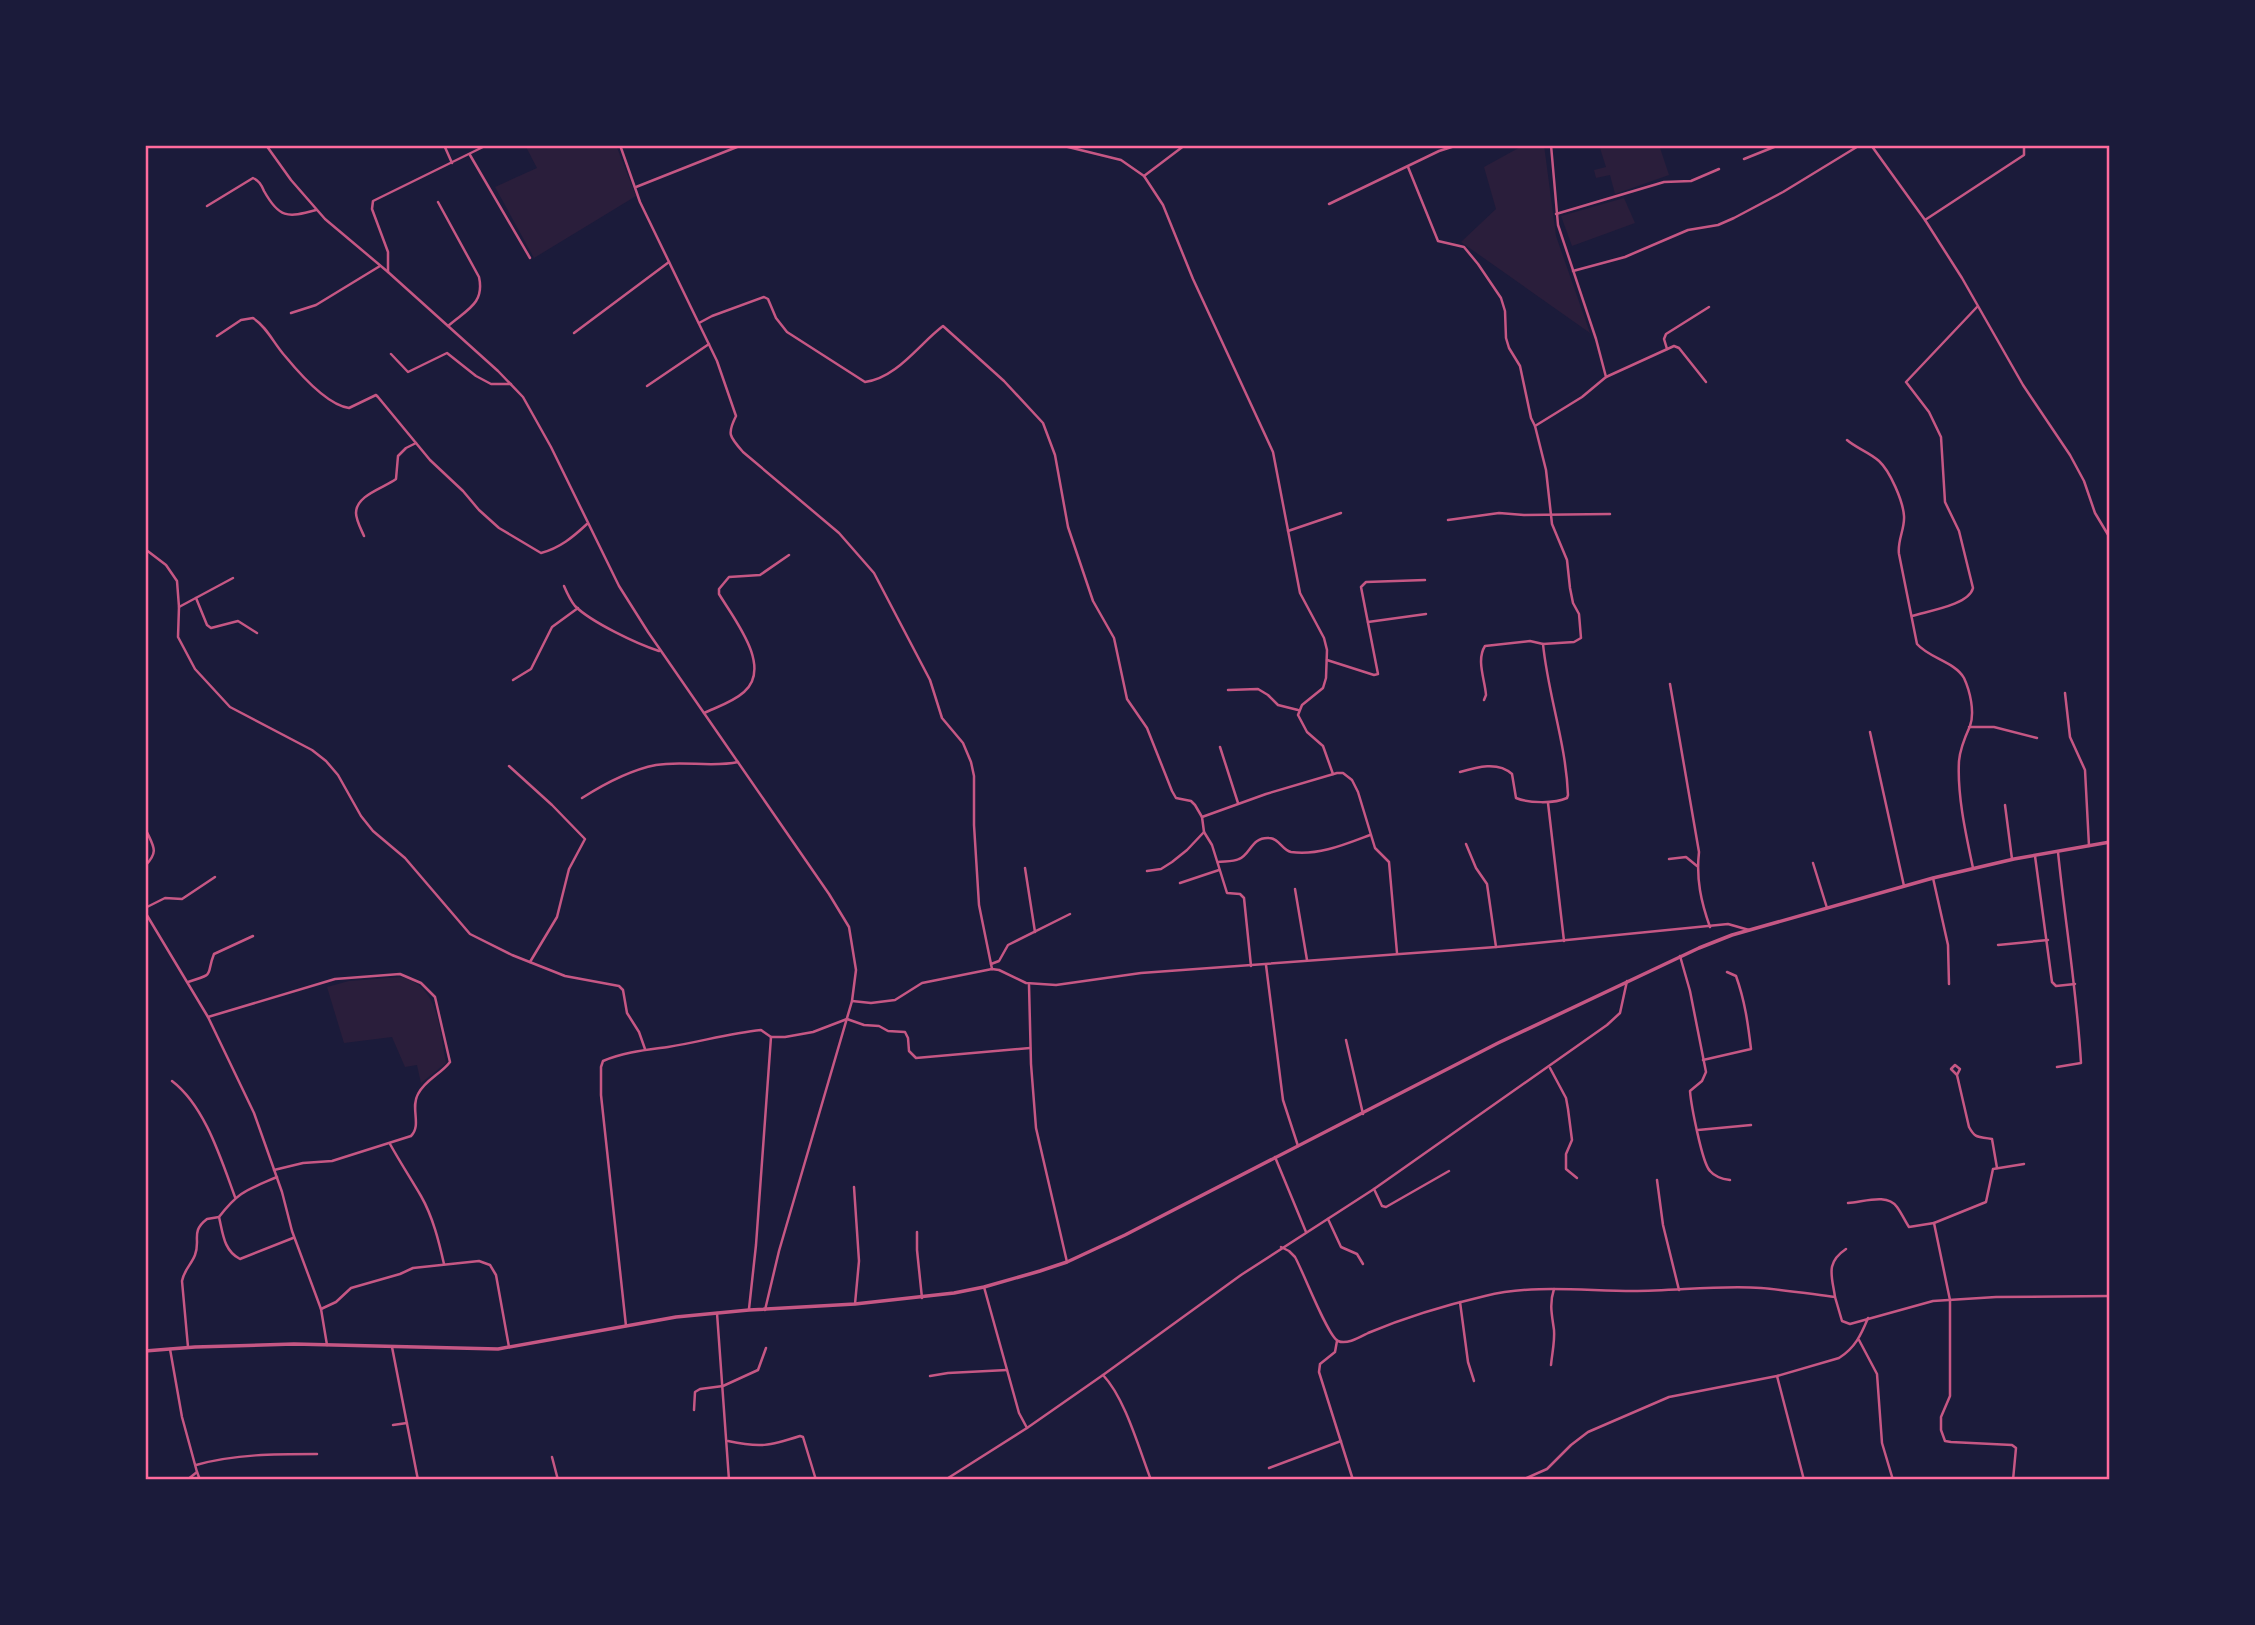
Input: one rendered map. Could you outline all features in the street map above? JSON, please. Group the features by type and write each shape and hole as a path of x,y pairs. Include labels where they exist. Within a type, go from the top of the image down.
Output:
{"street":[{"path":"266,145 290,180 316,210 388,272 523,397 619,586 849,927 856,970 852,1000 779,1251 765,1310"},
{"path":"444,145 452,163"},
{"path":"388,272 388,252 372,209 373,201 487,145"},
{"path":"620,145 640,202 709,344 736,410 736,416 729,428 734,442 839,533 874,573 930,680 942,718 963,743 974,776 979,905 992,969"},
{"path":"636,187 742,145"},
{"path":"1060,145 1114,158 1134,167 1144,176 1163,205 1273,452 1300,593 1324,638 1327,660 1323,688 1302,705 1298,715 1307,733 1323,746 1333,774"},
{"path":"1144,176 1185,145"},
{"path":"1329,204 1439,151 1458,145"},
{"path":"1550,145 1556,214 1606,377"},
{"path":"1744,159 1779,145"},
{"path":"1573,271 1625,257 1688,230 1718,225 1734,218 1860,145"},
{"path":"1871,145 1925,220 1962,278 2023,385 2074,461 2095,513 2110,538"},
{"path":"1925,220 1993,174 2019,160 2024,155 2025,145"},
{"path":"470,154 530,258"},
{"path":"1408,167 1438,241 1464,247 1501,298 1505,312 1506,338 1514,359 1520,366 1546,470 1550,514 1567,560 1573,603 1579,614 1581,638 1574,642 1543,643 1530,640 1485,646 1481,652 1486,695 1484,700"},
{"path":"1556,214 1664,182 1691,181 1719,169"},
{"path":"207,206 253,178 259,181 274,208 280,213 288,215 316,210"},
{"path":"438,202 479,277 481,289 477,302 448,327"},
{"path":"574,333 669,262"},
{"path":"291,313 316,305 380,266"},
{"path":"699,323 764,297 774,308 776,318 786,332 865,382 905,361 943,326 1004,381 1043,423 1055,455 1068,527 1093,600 1114,638 1127,699 1147,728 1172,792 1176,798 1195,805 1202,817 1204,832 1209,836 1227,893 1240,894 1244,898 1251,966"},
{"path":"1667,349 1664,339 1666,334 1709,307"},
{"path":"1912,616 1962,601 1972,593 1973,587 1959,531 1945,502 1941,437 1929,412 1906,382 1977,307"},
{"path":"217,336 241,320 253,318 321,394 349,408 376,395 379,397 430,460 479,510 499,528 531,548 541,553 556,548 587,524"},
{"path":"647,386 709,344"},
{"path":"1535,426 1582,397 1606,377 1674,346 1679,348 1706,382"},
{"path":"391,354 408,372 447,353 491,384 511,384"},
{"path":"1846,440 1884,466 1899,497 1904,517 1898,547 1917,643 1923,651 1963,677 1970,697 1971,718 1959,760 1965,830 1973,868"},
{"path":"364,536 356,515 359,504 396,479 398,456 416,443"},
{"path":"1288,531 1340,513"},
{"path":"1448,520 1499,513 1610,514"},
{"path":"145,549 172,572 177,581 178,637 183,648 195,669 230,706 312,750 326,761 338,775 361,816 373,831 405,858 470,934 530,962 581,981 619,986 623,990 627,1013 639,1031 645,1049"},
{"path":"704,713 744,692 755,675 751,650 719,594 719,589 729,578 760,575 789,555"},
{"path":"179,607 233,578"},
{"path":"1327,660 1378,674 1361,587 1363,583 1425,580"},
{"path":"564,586 570,600 578,608 622,636 662,652"},
{"path":"196,598 207,625 211,628 238,621 257,633"},
{"path":"513,680 531,668 552,627 578,608"},
{"path":"1368,622 1426,614"},
{"path":"1461,772 1482,766 1506,769 1512,774 1518,800 1548,803 1567,798 1564,751 1543,643"},
{"path":"1670,684 1699,852 1697,866 1701,900 1710,927"},
{"path":"1228,690 1258,689 1278,705 1298,710"},
{"path":"2065,693 2070,737 2085,771 2089,846"},
{"path":"1969,727 1994,727 2037,738"},
{"path":"1870,732 1904,886"},
{"path":"1220,747 1238,803"},
{"path":"582,798 603,785 656,765 697,763 720,766 737,762"},
{"path":"509,766 585,839 569,869 557,917 530,962"},
{"path":"1202,817 1238,803 1343,772 1352,780 1358,792 1375,848 1388,862 1396,953"},
{"path":"1548,803 1564,941"},
{"path":"2005,805 2012,859"},
{"path":"145,828 155,852 145,866"},
{"path":"1147,871 1161,869 1172,862 1188,850 1204,832"},
{"path":"1218,862 1240,859 1257,840 1268,838 1274,839 1292,852 1330,849 1370,835"},
{"path":"145,1351 294,1344 472,1350 509,1347 676,1317 922,1298 984,1287 1067,1262 1125,1235 1498,1043 1680,956 1750,930 1933,878 2012,859 2110,842"},
{"path":"1466,844 1476,868 1487,884 1496,947"},
{"path":"2057,1067 2081,1063 2075,984 2067,941 2058,852"},
{"path":"2035,856 2052,982 2056,986 2075,984"},
{"path":"1669,859 1686,857 1697,866"},
{"path":"1813,863 1827,908"},
{"path":"1025,869 1035,932"},
{"path":"1180,883 1219,870"},
{"path":"215,877 182,899 165,898 145,910 208,1017 254,1113 277,1177 294,1238 321,1309 327,1345"},
{"path":"1933,878 1948,945 1949,984"},
{"path":"1296,889 1307,960"},
{"path":"991,964 999,961 1008,945 1070,914"},
{"path":"852,1000 871,1003 895,1000 922,983 992,969 1029,984 1056,985 1141,973 1496,947 1728,924 1750,930"},
{"path":"188,982 208,975 212,969 211,958 214,954 253,936"},
{"path":"1998,944 2048,940"},
{"path":"1680,956 1690,991 1706,1072 1690,1091 1704,1159 1709,1171 1721,1179 1730,1180"},
{"path":"1266,965 1283,1100 1298,1146"},
{"path":"1703,1060 1751,1049 1742,993 1736,976 1727,972"},
{"path":"208,1017 346,977 400,974 412,977 421,982 438,1003 450,1062 417,1095 414,1105 415,1132 411,1136 332,1161 303,1163 274,1170"},
{"path":"945,1480 1103,1375 1281,1247 1374,1189 1607,1025 1620,1013 1627,980"},
{"path":"1029,984 1030,1048 1036,1128 1067,1262"},
{"path":"626,1326 601,1095 603,1061 645,1049 670,1047 722,1035 761,1030 771,1037 785,1037 813,1032 847,1019 864,1025 879,1026 888,1031 905,1032 908,1051 916,1058 1030,1048"},
{"path":"749,1310 771,1037"},
{"path":"1346,1040 1363,1114"},
{"path":"1549,1066 1566,1098 1572,1140 1566,1154 1566,1169 1577,1178"},
{"path":"1957,1074 1969,1127 1972,1133 1981,1139 1992,1139 1997,1168"},
{"path":"172,1081 184,1090 195,1107 219,1154 234,1197"},
{"path":"1698,1129 1751,1125"},
{"path":"390,1143 410,1181 422,1196 436,1231 444,1264"},
{"path":"1276,1157 1306,1232"},
{"path":"1848,1203 1890,1200 1899,1209 1909,1227 1934,1223 1986,1202 1991,1172 1997,1168 2024,1164"},
{"path":"1374,1189 1385,1207 1449,1171"},
{"path":"188,1347 182,1281 196,1254 196,1231 207,1219 219,1217 234,1197 277,1177"},
{"path":"1657,1180 1663,1224 1679,1290"},
{"path":"854,1187 859,1261 855,1304"},
{"path":"219,1217 228,1251 240,1259 294,1238"},
{"path":"1328,1219 1341,1247 1357,1254 1363,1264"},
{"path":"1934,1223 1950,1300 1950,1396 1941,1417 1943,1438 1951,1442 2012,1445 2016,1448 2013,1480"},
{"path":"917,1232 916,1250 922,1298"},
{"path":"1281,1247 1295,1257 1326,1325 1337,1341 1335,1352 1320,1364 1319,1368 1353,1480"},
{"path":"1846,1249 1833,1259 1832,1266 1835,1297 1845,1324 1933,1301 1996,1297 2110,1296"},
{"path":"321,1309 336,1302 351,1288 413,1268 485,1262 494,1269 509,1347"},
{"path":"984,1287 1019,1413 1027,1427"},
{"path":"1337,1341 1350,1341 1389,1324 1504,1291 1761,1288 1835,1297"},
{"path":"1551,1365 1554,1342 1551,1306 1555,1289"},
{"path":"1460,1302 1468,1362 1474,1381"},
{"path":"717,1313 729,1480"},
{"path":"1522,1480 1547,1469 1588,1432 1620,1417 1679,1395 1777,1376 1839,1358 1859,1340 1868,1318"},
{"path":"1859,1340 1877,1374 1882,1443 1893,1480"},
{"path":"392,1347 418,1480"},
{"path":"694,1409 695,1392 723,1385 758,1370 766,1348"},
{"path":"170,1349 183,1417 200,1480"},
{"path":"930,1376 1007,1370"},
{"path":"1103,1375 1111,1383 1121,1402 1152,1480"},
{"path":"1777,1376 1804,1480"},
{"path":"393,1425 407,1423"},
{"path":"727,1440 753,1446 771,1446 803,1437 816,1480"},
{"path":"1269,1468 1341,1441"},
{"path":"195,1465 220,1458 248,1455 317,1454"},
{"path":"552,1457 558,1480"},
{"path":"187,1480 197,1472"}],"shaded area":[{"path":"525,145 616,145 636,196 534,258 495,187 537,168"},
{"path":"1524,145 1544,145 1556,236 1590,333 1461,242 1496,209 1484,167"},
{"path":"1599,145 1659,145 1669,175 1615,194 1610,175 1596,178 1594,170 1606,167"},
{"path":"1624,198 1635,223 1572,246 1561,216"},
{"path":"401,977 414,982 431,999 442,1037 446,1063 421,1083 417,1065 405,1067 392,1037 344,1043 327,987 349,981"}]}
